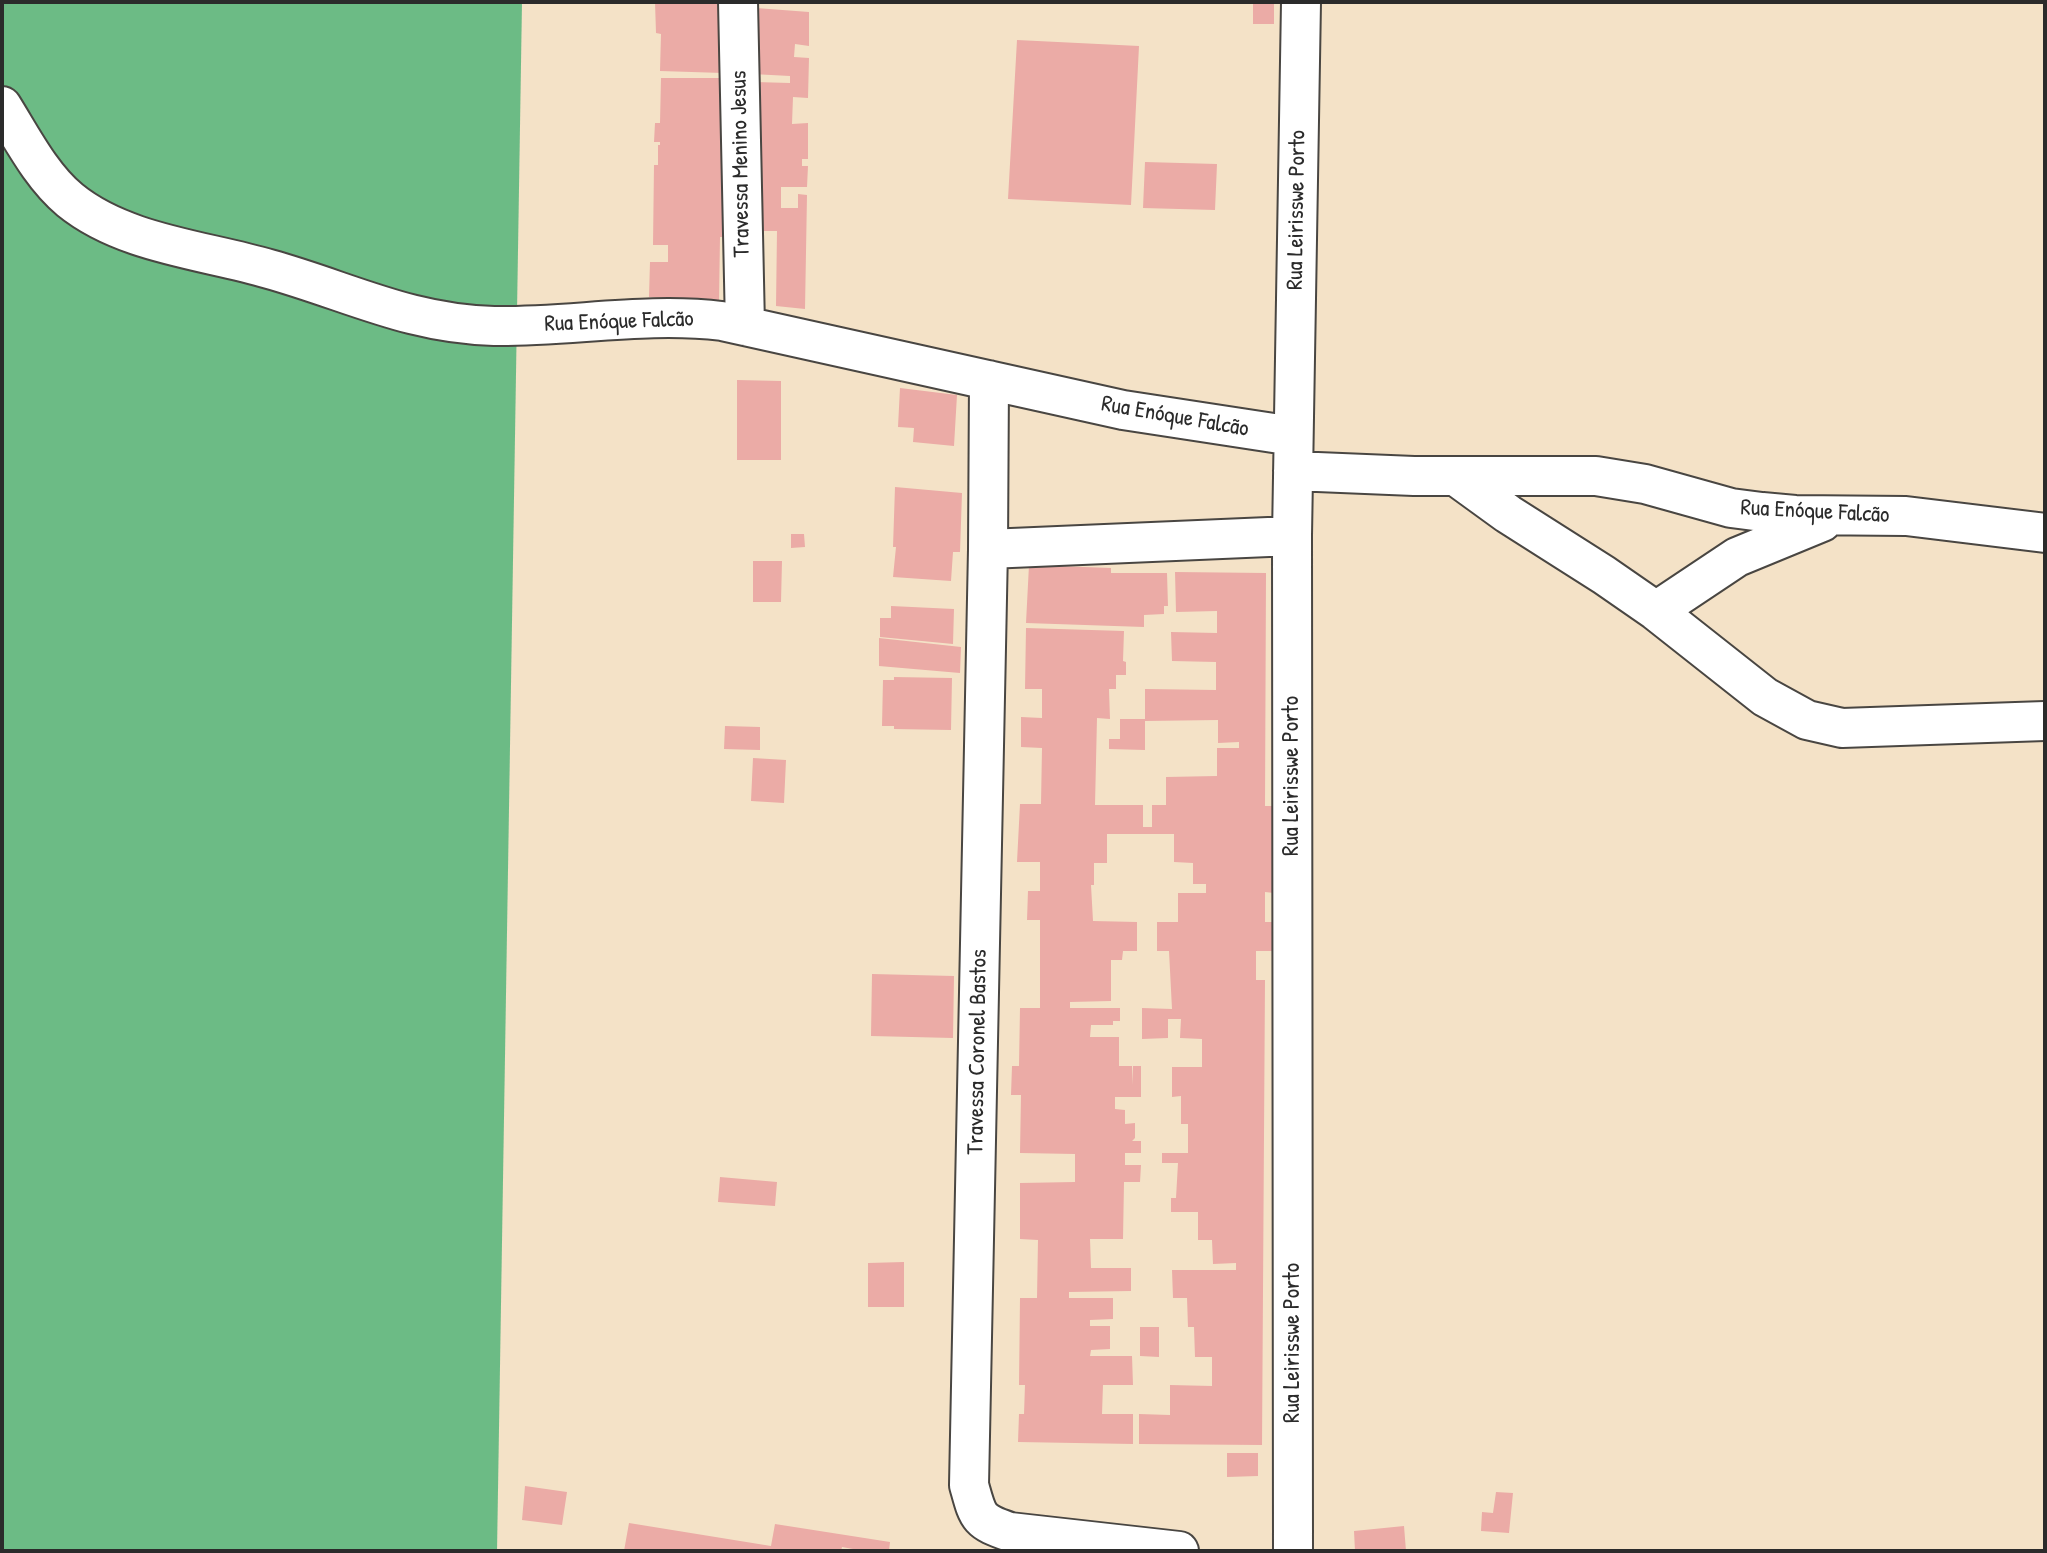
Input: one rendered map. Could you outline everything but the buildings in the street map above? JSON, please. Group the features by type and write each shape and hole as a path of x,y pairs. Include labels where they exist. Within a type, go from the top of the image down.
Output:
{"street":[{"name":"Travessa Menino Jesus","path":"738,2 745,326"},
{"name":"Rua Leirisswe Porto","path":"1293,1551 1292,536 1301,2"},
{"name":"Rua Enóque Falcão","path":"2,106 44,170 69,199 93,215 127,232 292,275 353,298 407,314 455,323 541,325 699,318 1165,418 1293,453 1457,477 1596,476 1646,484 1731,508 1795,515 1906,516 2045,533"},
{"name":"Travessa Coronel Bastos","path":"989,380 969,1485 976,1509 986,1524 1010,1532 1179,1551"},
{"path":"1457,477 1508,514 1656,611 1765,697 1807,720 1842,728 2045,721"},
{"path":"1656,611 1738,557 1798,530 1841,515"},
{"path":"988,549 1292,536"}],"green space":[{"path":"2,2 522,2 497,1551 2,1551"}]}
